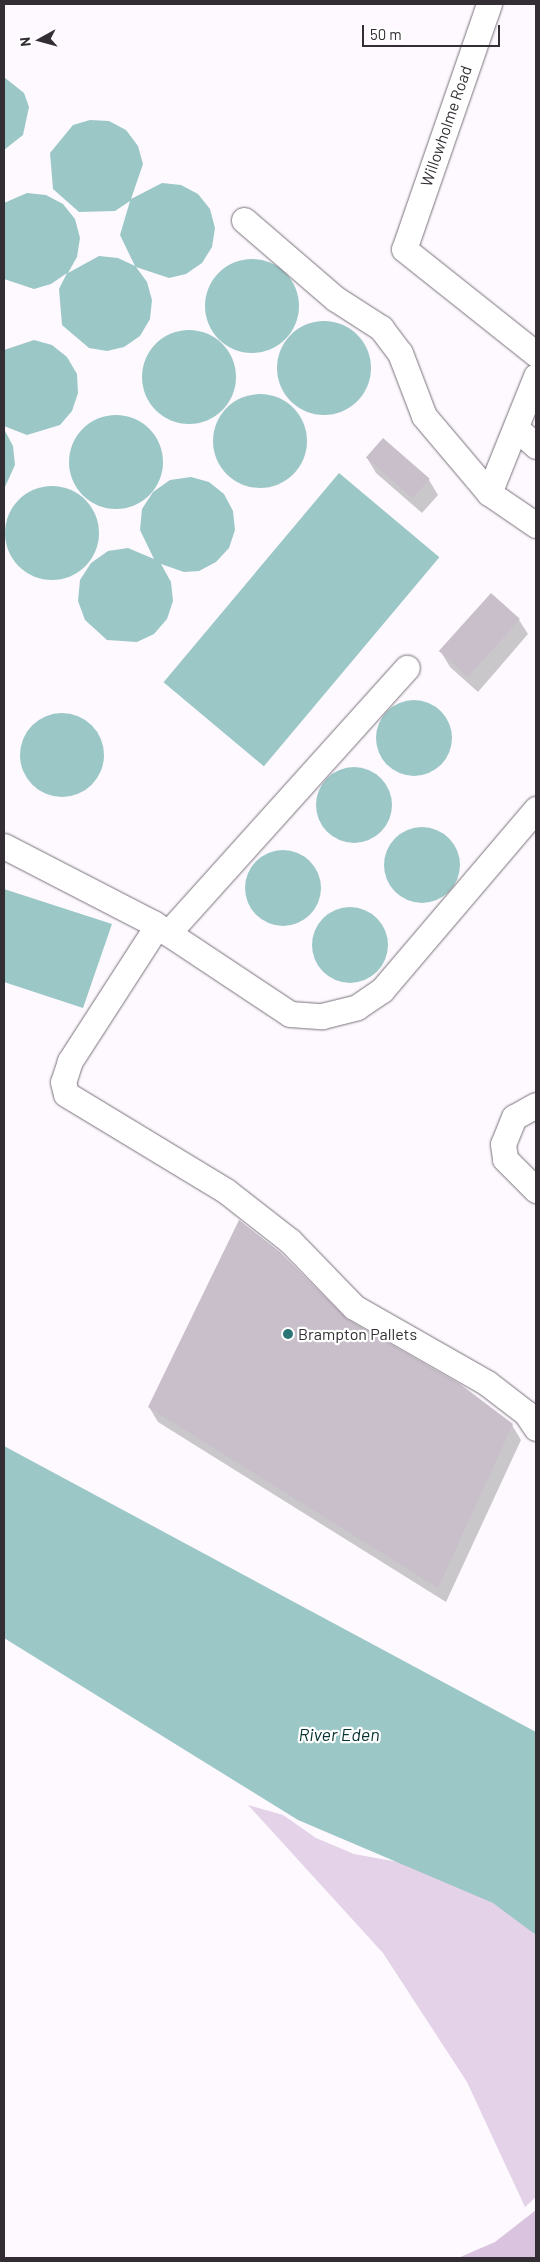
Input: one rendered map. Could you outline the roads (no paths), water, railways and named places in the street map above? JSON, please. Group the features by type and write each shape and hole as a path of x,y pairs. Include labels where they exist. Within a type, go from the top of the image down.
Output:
{"street":[{"name":"Willowholme Road","path":"489,4 404,249 536,354"},
{"path":"244,220 336,299 381,328 400,353 424,416 489,493 536,525"},
{"path":"489,493 536,376"},
{"path":"516,428 536,446"},
{"path":"407,668 162,929 70,1062 63,1082 66,1094 226,1191 290,1241 354,1307 487,1383 526,1413 536,1428"},
{"path":"4,846 162,929 290,1014 322,1016 357,1007 382,990 536,808"},
{"path":"536,1105 514,1117 503,1144 510,1164 536,1190"}],"water":[{"path":"4,77 24,93 29,107 23,135 4,150"},
{"path":"90,120 109,121 126,130 138,146 143,164 131,199 162,183 181,185 198,194 210,209 215,228 212,247 202,263 186,274 169,278 136,267 147,282 152,300 150,319 140,336 124,347 107,351 89,348 62,325 59,289 67,273 51,284 34,289 4,279 4,203 27,193 46,195 63,204 75,219 80,238 77,257 68,273 99,256 118,258 135,266 120,235 130,201 115,211 79,212 53,189 50,153 73,125"},
{"path":"252,259 270,263 285,273 295,288 299,306 295,324 285,339 270,349 252,353 234,349 219,339 209,324 205,306 209,288 219,273 234,263"},
{"path":"324,321 342,325 357,335 367,350 371,368 367,386 357,401 342,411 324,415 306,411 291,401 281,386 277,368 281,350 291,335 306,325"},
{"path":"189,330 207,334 222,344 232,359 236,377 232,395 222,410 207,420 189,424 171,420 156,410 146,395 142,377 146,359 156,344 171,334"},
{"path":"34,340 52,345 67,357 77,374 78,393 72,411 60,425 27,435 4,426 4,350"},
{"path":"260,394 278,398 293,408 303,423 307,441 303,459 293,474 278,484 260,488 242,484 227,474 217,459 213,441 217,423 227,408 242,398"},
{"path":"116,415 134,419 149,429 159,444 163,462 159,480 149,495 134,505 116,509 98,505 83,495 73,480 69,462 73,444 83,429 98,419"},
{"path":"4,429 13,446 15,465 4,489"},
{"path":"339,473 439,557 264,766 164,682"},
{"path":"191,477 209,482 224,494 233,511 235,530 229,548 216,562 199,571 184,572 161,564 171,582 173,601 167,619 154,634 137,642 107,640 85,620 78,601 80,580 91,563 108,551 128,548 154,559 140,530 142,509 153,492 170,480"},
{"path":"52,486 70,490 85,500 95,515 99,533 95,551 85,566 70,576 52,580 34,576 19,566 9,551 5,533 9,515 19,500 34,490"},
{"path":"414,700 429,703 441,711 449,723 452,738 449,753 441,765 429,773 414,776 399,773 387,765 379,753 376,738 379,723 387,711 399,703"},
{"path":"62,713 85,720 97,732 104,755 97,778 85,790 62,797 39,790 27,778 20,755 27,732 39,720"},
{"path":"354,767 369,770 381,778 389,790 392,805 389,820 381,832 369,840 354,843 339,840 327,832 319,820 316,805 319,790 327,778 339,770"},
{"path":"422,827 437,830 449,838 457,850 460,865 457,880 449,892 437,900 422,903 407,900 395,892 387,880 384,865 387,850 395,838 407,830"},
{"path":"283,850 298,853 310,861 318,873 321,888 318,903 310,915 298,923 283,926 268,923 256,915 248,903 245,888 248,873 256,861 268,853"},
{"path":"4,889 112,924 83,1008 4,982"},
{"path":"350,907 365,910 377,918 385,930 388,945 385,960 377,972 365,980 350,983 335,980 323,972 315,960 312,945 315,930 323,918 335,910"},
{"name":"River Eden","path":"4,1446 536,1732 536,1935 493,1903 298,1820 4,1638"}],"place":[{"name":"Brampton Pallets","path":"288,1334"}]}
